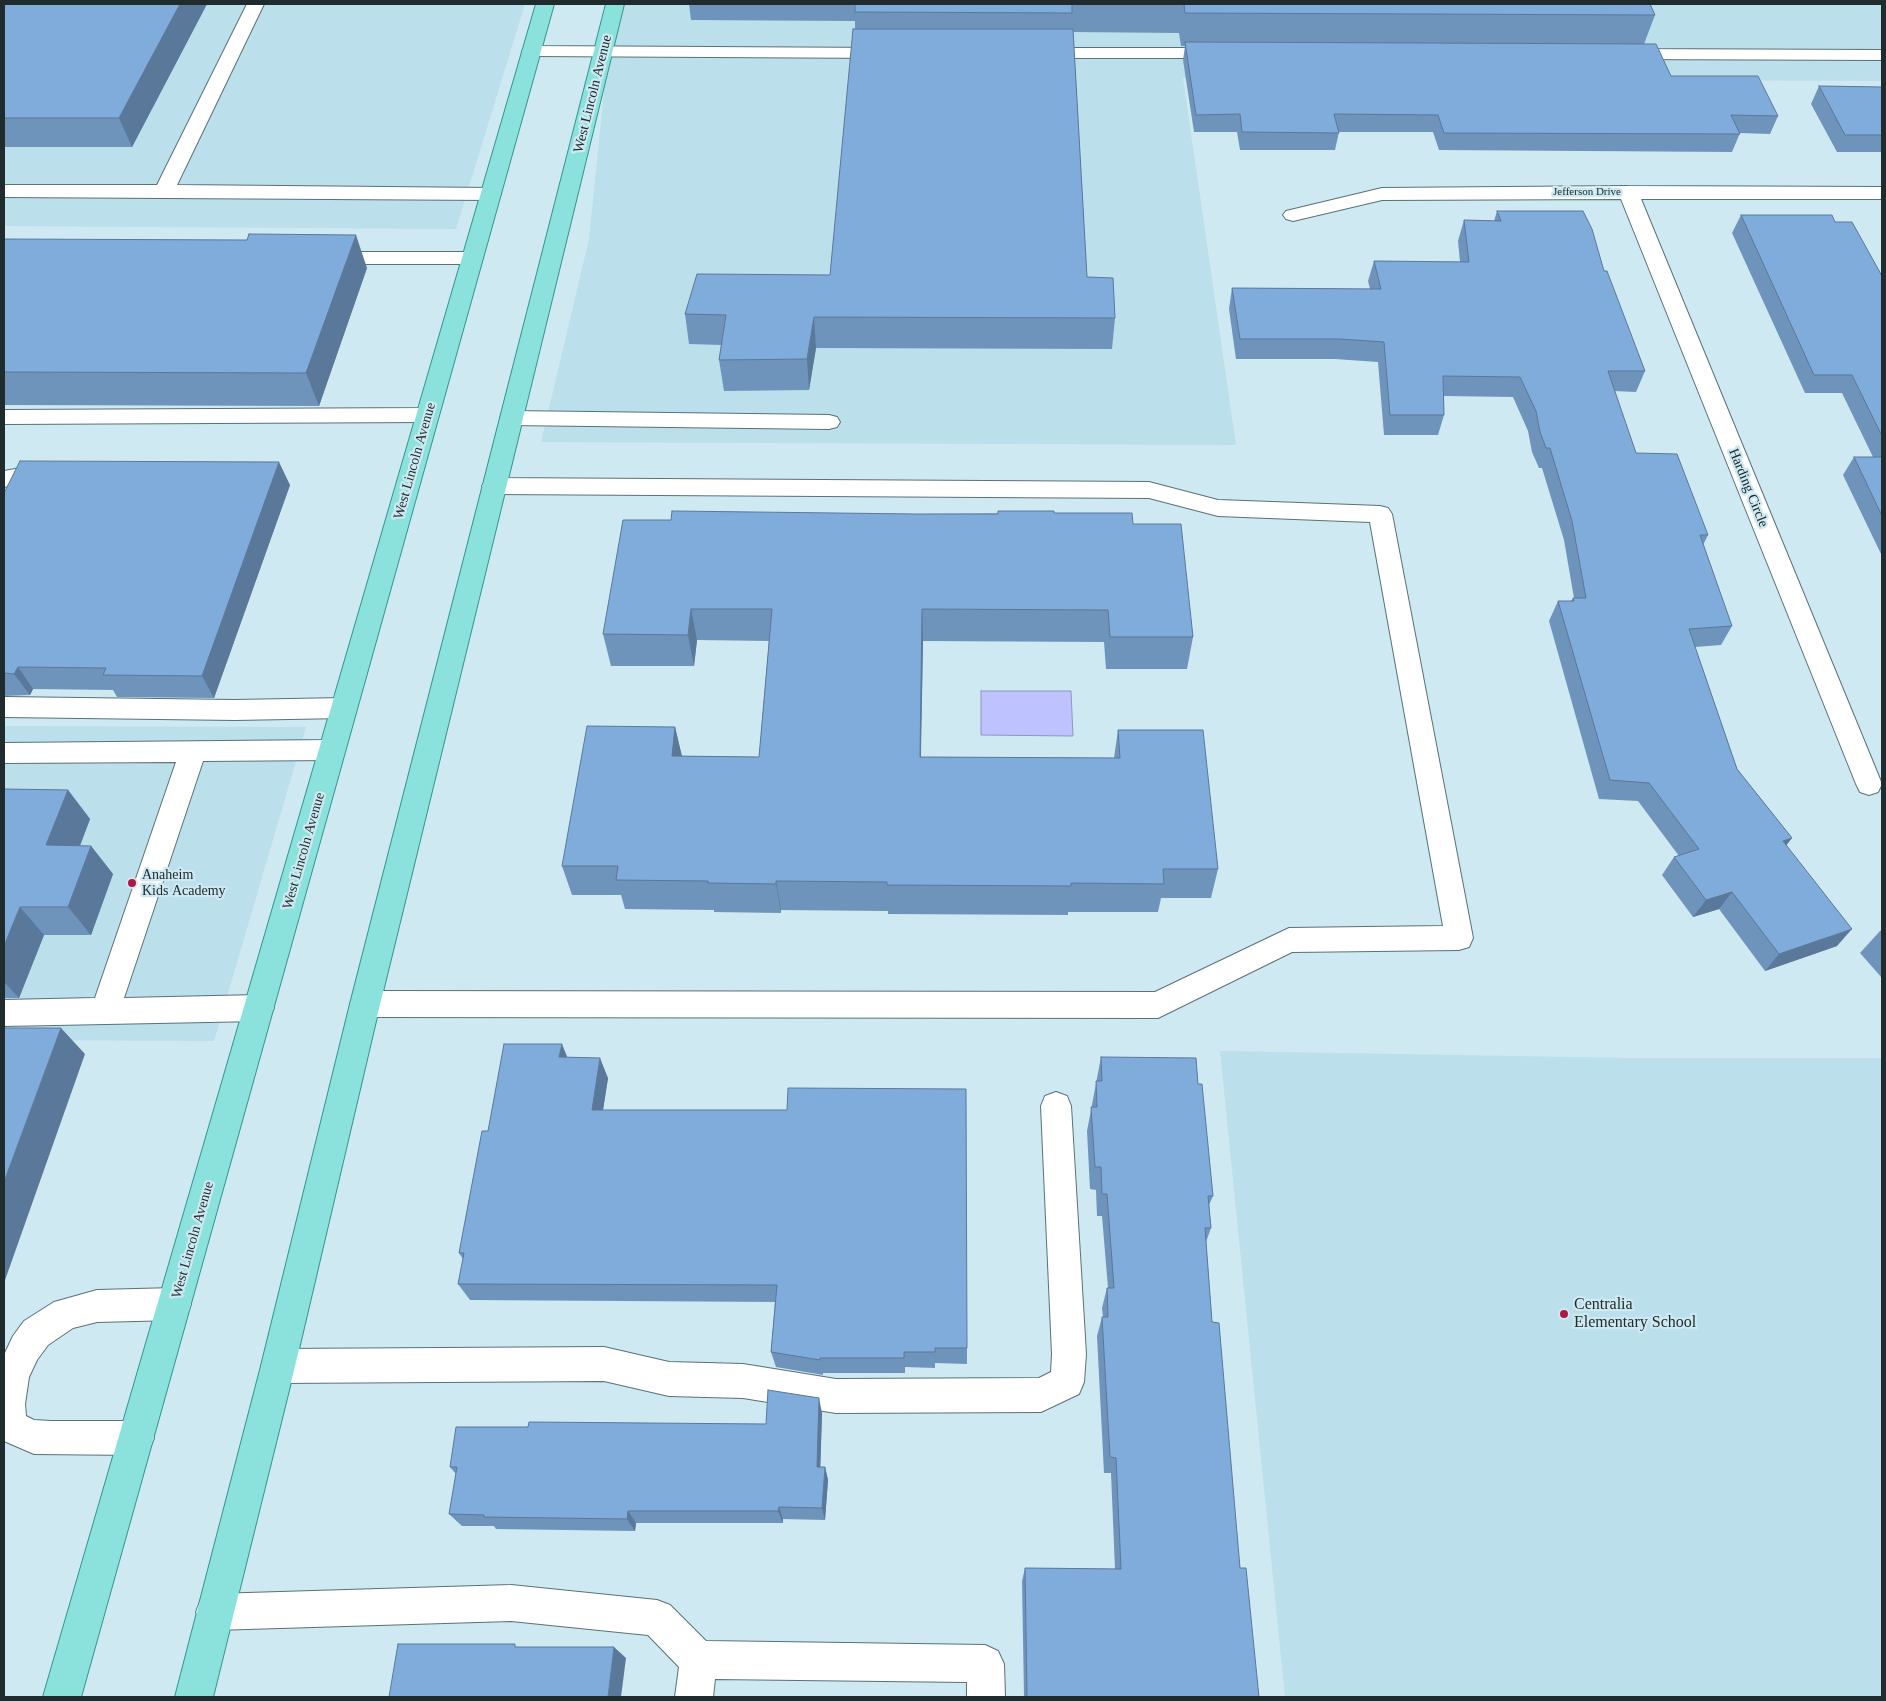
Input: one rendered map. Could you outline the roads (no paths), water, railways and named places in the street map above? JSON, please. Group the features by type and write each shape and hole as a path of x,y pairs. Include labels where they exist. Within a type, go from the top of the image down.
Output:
{"main road":[{"name":"West Lincoln Avenue","path":"62,1697 545,4"},
{"name":"West Lincoln Avenue","path":"194,1697 214,1612 278,1366 494,486 615,4"}],"street":[{"path":"164,191 255,4"},
{"path":"531,52 902,53"},
{"path":"1021,53 1241,53"},
{"path":"1609,54 1882,54"},
{"path":"4,191 490,194"},
{"name":"Jefferson Drive","path":"1294,215 1382,194 1628,192 1882,193"},
{"name":"Harding Circle","path":"1628,192 1869,784"},
{"path":"307,258 473,258"},
{"path":"4,417 428,415"},
{"path":"511,418 829,422"},
{"path":"4,479 38,471 68,471"},
{"path":"366,1004 1158,1005 1288,940 1459,938 1380,514 1218,508 1149,490 494,486"},
{"path":"4,708 235,710 344,708"},
{"path":"4,753 332,750"},
{"path":"106,1011 192,751"},
{"path":"4,1013 259,1008"},
{"path":"278,1366 604,1364 669,1379 743,1381 836,1396 1042,1395 1067,1382 1069,1354 1056,1106"},
{"path":"137,1438 51,1438 34,1437 24,1433 14,1428 9,1419 8,1375 36,1333 66,1314 97,1306 175,1304"},
{"path":"214,1612 511,1602 657,1618 698,1660 985,1664 986,1697"},
{"path":"694,1697 698,1660"}],"water":[{"path":"981,691 1071,691 1073,736 981,735"}],"place":[{"name":"Anaheim Kids Academy","path":"132,883"},
{"name":"Centralia Elementary School","path":"1564,1314"}]}
